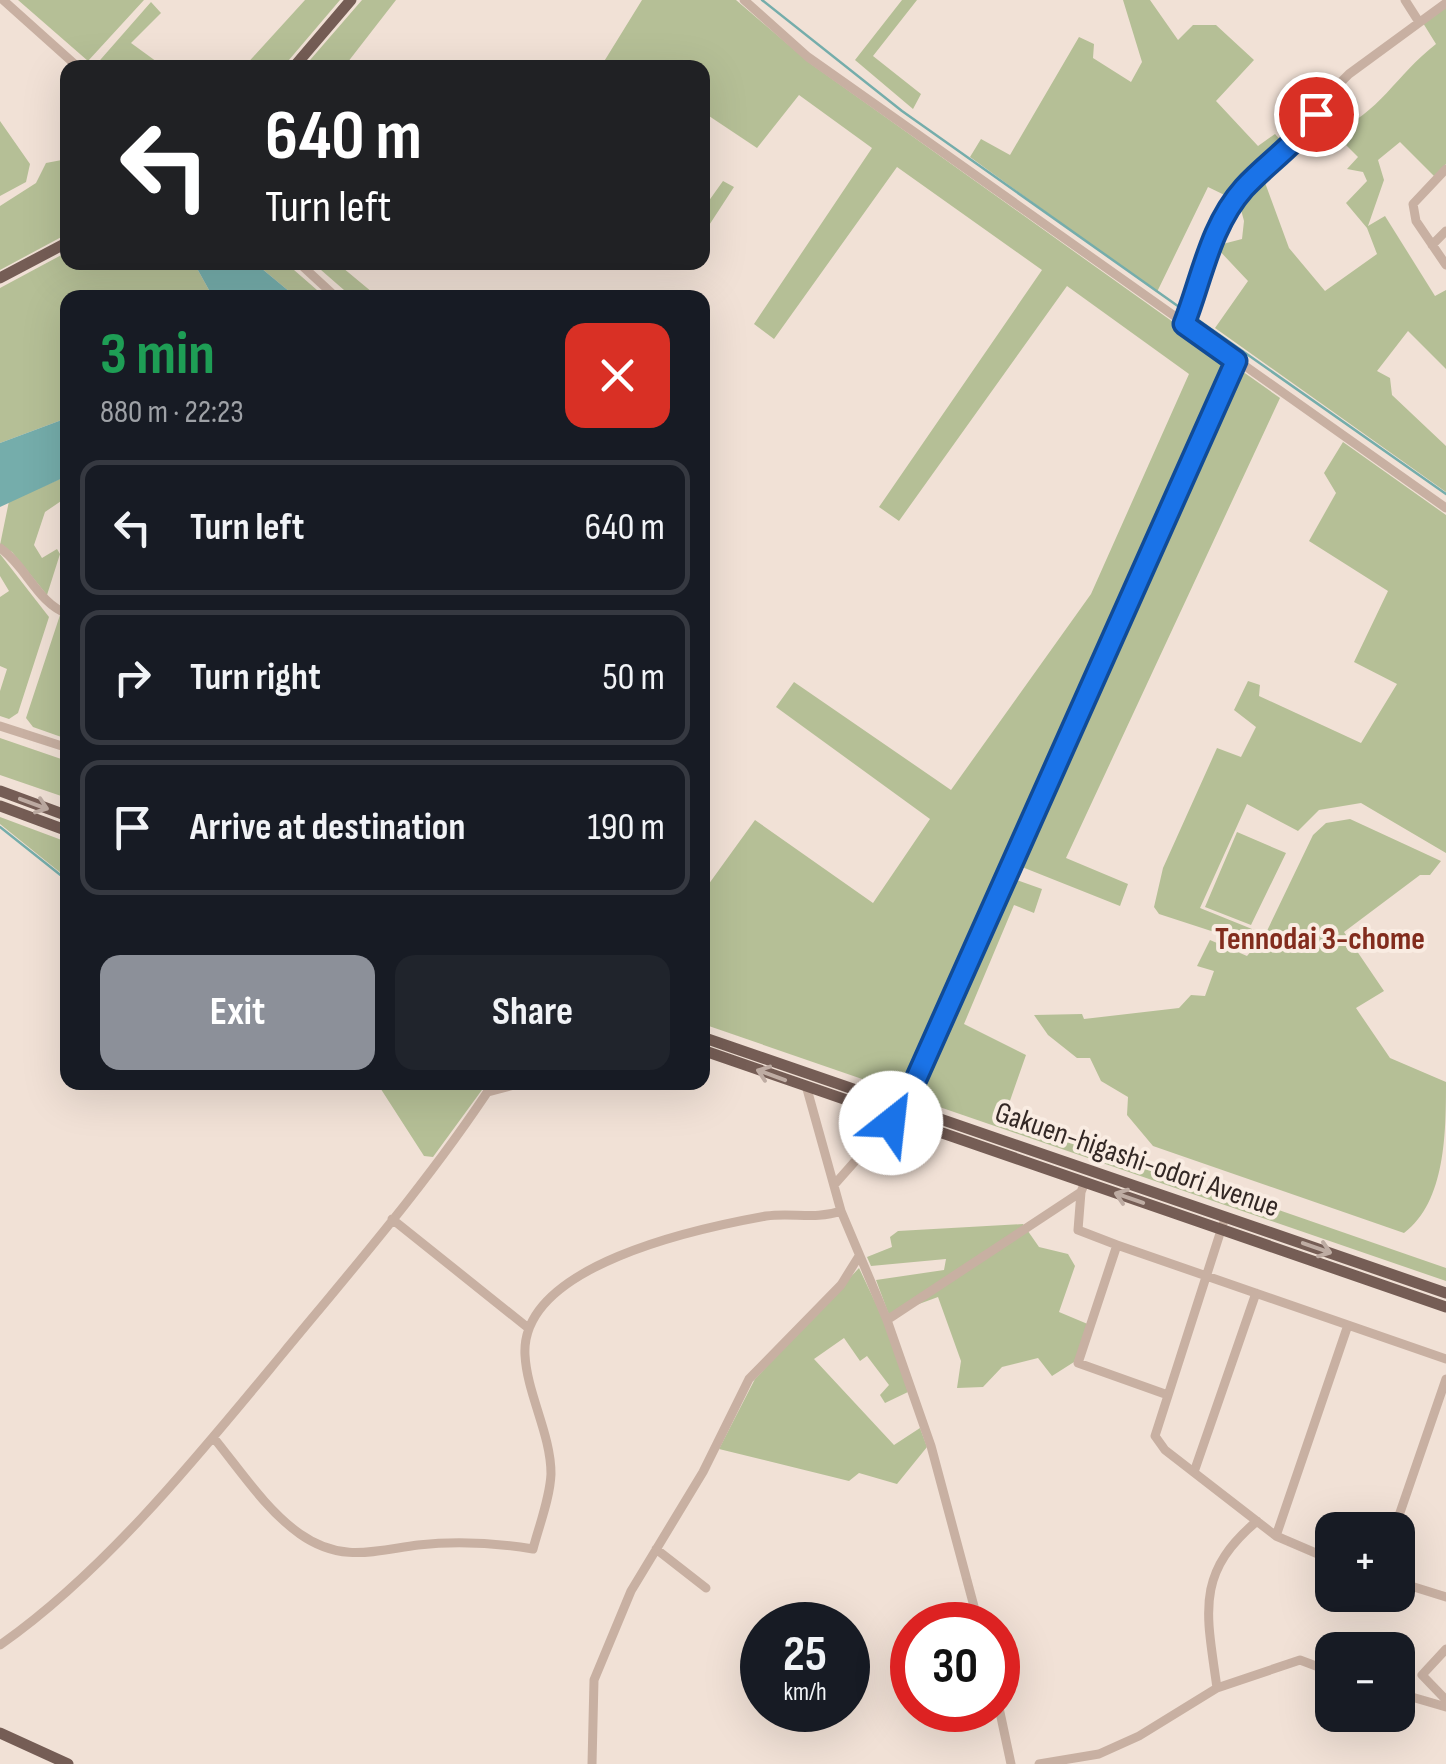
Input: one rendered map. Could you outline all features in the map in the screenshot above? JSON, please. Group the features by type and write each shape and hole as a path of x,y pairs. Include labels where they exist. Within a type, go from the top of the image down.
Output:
{"main road":[{"path":"300,60 351,0"},
{"path":"0,278 60,246"},
{"path":"0,791 60,813"},
{"path":"0,806 60,827"},
{"name":"Gakuen-higashi-odori Avenue","path":"710,1040 1446,1307"},
{"path":"710,1053 807,1089 900,1111"},
{"name":"Gakuen-higashi-odori Avenue","path":"900,1111 1083,1187 1223,1223 1446,1293"},
{"path":"0,1733 68,1764"}],"street":[{"path":"3,0 69,60"},
{"path":"744,0 808,56 1446,508"},
{"path":"1405,0 1420,22"},
{"path":"1184,324 1214,234 1243,189 1304,133 1328,96 1349,74 1446,2"},
{"path":"1446,170 1413,204 1416,222 1446,265"},
{"path":"1432,245 1446,231"},
{"path":"307,270 329,290"},
{"path":"834,1185 900,1111 1236,361"},
{"path":"0,548 18,562 47,601 60,609"},
{"path":"0,726 60,745"},
{"path":"807,1089 841,1211 888,1320 931,1446 973,1602"},
{"path":"0,1645 28,1625 99,1557 213,1437 392,1219 489,1090"},
{"path":"1083,1187 1078,1230 1446,1359"},
{"path":"888,1320 1083,1187"},
{"path":"213,1437 278,1515 324,1548 369,1556 436,1545 499,1544 533,1549 551,1476 525,1355 527,1327 554,1294 648,1242 763,1217 811,1218 841,1211"},
{"path":"392,1219 527,1327"},
{"path":"1223,1223 1165,1394 1155,1436 1276,1536 1315,1553"},
{"path":"1117,1245 1078,1363 1165,1394"},
{"path":"592,1764 594,1680 631,1591 702,1472 749,1380 842,1285 860,1256"},
{"path":"1194,1472 1256,1293"},
{"path":"1276,1536 1348,1325"},
{"path":"1400,1512 1446,1379"},
{"path":"1218,1688 1206,1611 1220,1558 1257,1522"},
{"path":"656,1549 706,1588"},
{"path":"1415,1588 1446,1598"},
{"path":"1446,1649 1422,1675 1446,1703"},
{"path":"1040,1764 1099,1754 1139,1736 1218,1688 1300,1660 1315,1666"},
{"path":"1415,1697 1446,1703"},
{"path":"1004,1732 1011,1764"}],"green space":[{"path":"18,0 144,0 87,60"},
{"path":"305,0 340,0 289,60 250,60"},
{"path":"362,0 396,0 349,60 310,60"},
{"path":"642,0 736,0 811,64 1225,359 1226,371 906,1087 894,1090 710,1026 710,882 755,820 873,903 930,819 776,707 794,682 951,790 1091,594 1189,374 1067,286 899,521 879,507 1042,270 897,167 774,339 754,324 872,148 799,95 757,148 710,117 710,60 605,60"},
{"path":"902,0 917,0 873,56 921,94 913,109 855,60"},
{"path":"1123,0 1150,0 1178,40 1193,25 1216,25 1254,60 1216,101 1258,146 1275,134 1284,144 1260,169 1289,248 1325,291 1377,254 1367,228 1346,203 1367,181 1363,172 1347,169 1358,157 1333,132 1363,115 1436,44 1423,23 1446,6 1446,164 1434,176 1400,142 1378,160 1384,180 1368,226 1385,216 1435,296 1446,290 1446,369 1408,331 1377,371 1390,378 1392,395 1446,446 1446,492 1215,328 1248,281 1215,246 1242,239 1244,221 1239,202 1208,187 1157,292 970,157 981,139 1010,155 1079,37 1094,44 1093,58 1131,82 1142,62"},
{"path":"151,2 161,13 131,43 154,60 100,60"},
{"path":"0,121 30,164 26,182 0,196"},
{"path":"60,160 60,238 0,270 0,206 36,183 46,163"},
{"path":"723,181 734,187 710,224 710,199"},
{"path":"60,256 60,270 198,270 209,290 60,290 60,421 0,443 0,288"},
{"path":"263,270 294,270 317,290 288,290"},
{"path":"321,270 345,270 370,290 344,290"},
{"path":"1242,371 1280,398 1066,858 1128,884 1120,906 1017,865"},
{"path":"1343,442 1446,515 1446,853 1361,803 1319,810 1298,831 1247,804 1200,908 1252,929 1245,942 1159,914 1154,907 1163,868 1217,748 1241,757 1256,727 1234,710 1248,681 1260,685 1259,696 1361,743 1397,684 1354,662 1388,591 1309,541 1336,493 1324,473"},
{"path":"60,479 60,502 45,512 34,545 42,558 57,549 60,554 47,595 12,552 0,545 9,501"},
{"path":"0,554 49,617 18,713 9,719 0,716 0,691 7,669 0,666 0,597 9,591 0,576"},
{"path":"60,615 60,737 33,727 26,718"},
{"path":"0,738 60,759 60,796 0,775"},
{"path":"0,817 60,839 60,872 0,824"},
{"path":"1350,819 1441,861 1430,875 1420,875 1344,932 1384,991 1356,1008 1390,1058 1446,1082 1444,1143 1436,1185 1418,1220 1404,1233 1153,1146 1127,1115 1128,1097 1101,1081 1090,1058 1077,1058 1048,1035 1034,1015 1082,1014 1084,1019 1179,1008 1191,995 1205,996 1214,971 1197,966 1210,940 1247,956 1265,935 1313,835 1326,823"},
{"path":"1237,832 1286,853 1251,925 1205,907"},
{"path":"1011,878 1042,889 1034,913 1014,905 964,1024 1026,1055 1005,1115 1446,1268 1446,1281 922,1101 916,1090"},
{"path":"382,1090 482,1090 433,1157 424,1156"},
{"path":"1023,1224 1039,1247 1068,1254 1075,1266 1059,1312 1090,1325 1074,1362 1052,1376 1038,1358 1002,1367 983,1387 957,1388 961,1361 938,1297 889,1315 876,1280 944,1270 946,1259 871,1266 867,1257 892,1247 890,1237 898,1231"},
{"path":"859,1268 885,1323 908,1392 885,1403 880,1395 889,1385 867,1356 860,1361 844,1338 814,1359 894,1445 920,1428 927,1447 897,1484 859,1473 849,1481 719,1449 755,1379"}],"water":[{"path":"198,270 263,270 288,290 209,290"},
{"path":"60,421 60,479 0,507 0,443"}],"waterway":[{"path":"762,0 902,111 1182,309"},
{"path":"1194,317 1446,494"},
{"path":"0,827 60,875"}],"district":[{"name":"Tennodai 3-chome","path":"1320,939"}],"route":[{"path":"891,1123 904,1106 1236,361 1184,324 1214,234 1243,189 1304,133 1316,114"}]}
